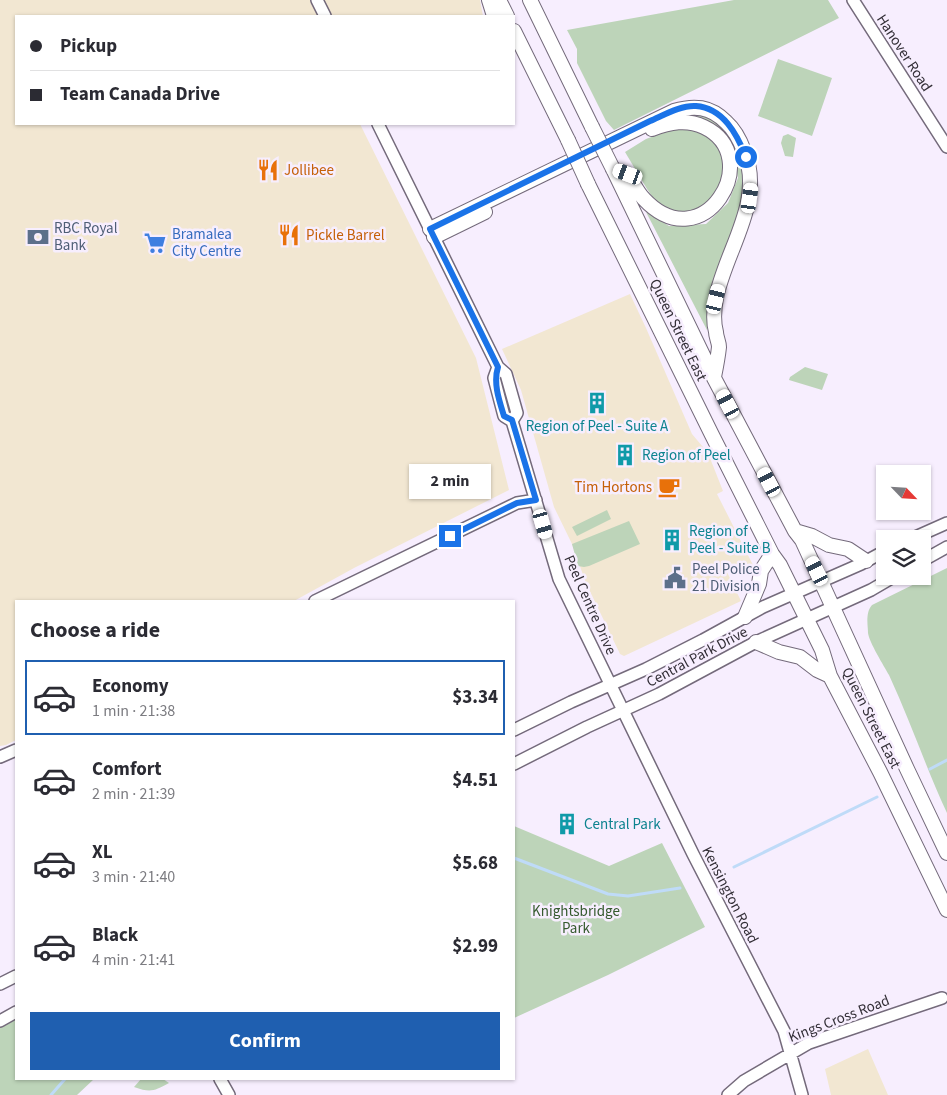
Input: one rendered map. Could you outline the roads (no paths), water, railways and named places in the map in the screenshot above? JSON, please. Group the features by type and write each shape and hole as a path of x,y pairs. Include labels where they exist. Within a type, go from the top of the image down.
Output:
{"main road":[{"path":"489,0 494,15"},
{"path":"499,0 506,15"},
{"name":"Queen Street East","path":"530,0 614,169 714,378 795,531 802,540 834,607 906,770 947,853"},
{"name":"Queen Street East","path":"515,33 692,396 807,619 822,650 830,676 880,772 947,910"},
{"path":"515,58 526,66 548,108 555,114"},
{"path":"432,233 674,111 695,106 716,113 739,138 752,183 744,217 719,285 716,299 714,324 719,346 714,378"},
{"path":"432,233 666,124 683,122 699,125 709,130 721,140 730,166 726,186 718,202 708,212 690,218 670,216 654,208 639,194 628,174 614,169"},
{"path":"795,531 812,536 829,545 848,549 866,561"},
{"path":"745,617 759,584 761,571 772,554"},
{"path":"756,642 780,652 800,657 830,676"}],"street":[{"path":"316,0 324,15"},
{"name":"Hanover Road","path":"853,0 947,147"},
{"name":"Peel Centre Drive","path":"378,125 498,367 506,374 517,413 512,420 559,579 623,711"},
{"path":"317,600 517,503 536,500"},
{"path":"931,530 947,523"},
{"path":"931,556 947,547"},
{"name":"Central Park Drive","path":"515,730 703,640 763,607 876,556"},
{"name":"Central Park Drive","path":"515,763 586,727 659,694 756,642 880,585"},
{"name":"Kensington Road","path":"623,711 692,854 784,1031 802,1095"},
{"path":"0,757 15,750"},
{"path":"0,984 15,976"},
{"name":"Kings Cross Road","path":"728,1095 744,1081 809,1043 942,998"},
{"path":"0,1021 15,1013"},
{"path":"221,1080 229,1095"}],"waterway":[{"path":"930,769 947,760"},
{"path":"734,867 877,797"},
{"path":"515,858 608,894 628,896 680,888"},
{"path":"51,1095 64,1080"}],"place":[{"name":"Jollibee","path":"268,170"},
{"name":"Pickle Barrel","path":"289,235"},
{"name":"RBC Royal Bank","path":"38,237"},
{"name":"Bramalea City Centre","path":"155,243"},
{"name":"Region of Peel - Suite A","path":"597,403"},
{"name":"Region of Peel","path":"625,455"},
{"name":"Tim Hortons","path":"669,487"},
{"name":"Region of Peel - Suite B","path":"672,540"},
{"name":"Peel Police 21 Division","path":"675,578"},
{"name":"Central Park","path":"567,824"}],"park label":[{"name":"Knightsbridge Park","path":"576,920"}]}
